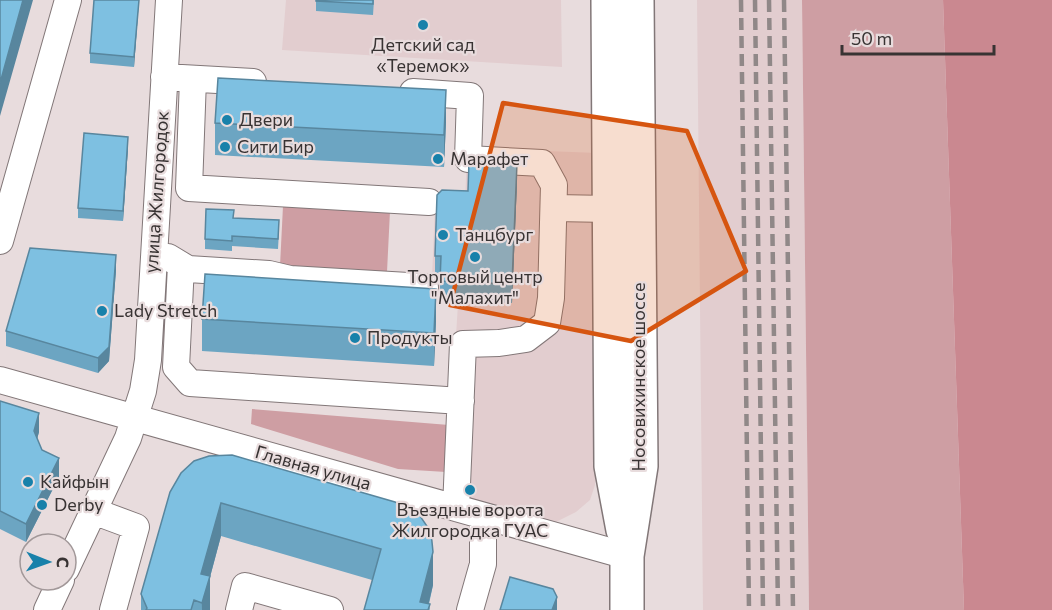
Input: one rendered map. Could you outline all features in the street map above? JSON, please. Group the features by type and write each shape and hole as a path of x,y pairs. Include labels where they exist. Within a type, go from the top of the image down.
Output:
{"main road":[{"name":"Носовихинское шоссе","path":"608,0 611,466 627,556"},
{"name":"Носовихинское шоссе","path":"627,556 641,466 637,0"},
{"path":"627,556 627,610"}],"street":[{"path":"0,241 68,0"},
{"name":"улица Жилгородок","path":"78,544 135,419 143,391 148,360 169,0"},
{"path":"164,77 274,84"},
{"path":"194,79 189,188 429,202"},
{"path":"390,91 470,96 468,159 542,163 554,185 551,298 547,323 526,339 499,343 463,344 456,508"},
{"path":"555,207 609,209"},
{"path":"153,254 165,255 188,269 269,274 290,279 424,287"},
{"path":"182,264 176,367 190,383 461,401"},
{"name":"Главная улица","path":"0,380 627,556"},
{"path":"93,511 136,527 113,610"},
{"path":"470,610 483,564 483,516"},
{"path":"238,610 245,586 330,610"},
{"path":"47,610 55,592"}],"highlighted area":[{"path":"503,103 687,131 746,271 631,341 450,305"}],"shaded area":[{"name":"Детский сад «Теремок»","path":"286,0 561,0 562,67 282,50"},
{"path":"697,0 802,0 809,610 703,610"},
{"path":"802,0 943,0 964,610 809,610"},
{"path":"943,0 1052,0 1052,610 964,610"},
{"path":"467,148 597,153 595,485 590,500 576,512 554,523 446,494 458,304 437,303 438,278 432,278 435,205 465,206"},
{"path":"283,206 390,211 387,272 280,266"},
{"path":"252,409 449,425 446,472 398,469 251,424"}],"building":[{"path":"0,0 23,0 0,83"},
{"path":"94,0 139,0 134,57 90,53"},
{"path":"373,0 373,4 316,1"},
{"path":"218,78 446,90 444,135 215,123"},
{"path":"84,133 128,137 123,211 78,208"},
{"name":"Торговый центр \"Малахит\"","path":"469,161 517,163 512,284 440,281 441,256 435,256 437,195 442,190 468,191"},
{"path":"206,209 234,210 233,218 279,220 278,239 232,236 232,241 205,239"},
{"path":"30,248 116,255 109,347 98,358 6,331"},
{"path":"205,274 436,289 434,333 202,319"},
{"name":"Кайфын","path":"0,401 39,413 34,431 42,450 59,458 26,524 0,511"},
{"path":"232,455 395,502 418,513 431,532 433,552 420,602 430,604 428,610 364,610 381,549 221,503 201,574 210,576 202,603 194,600 191,610 146,610 141,594 170,492 181,473 194,461 209,456"},
{"path":"510,577 553,589 557,597 552,610 500,610"}],"railway":[{"path":"741,0 749,610"},
{"path":"755,0 763,610"},
{"path":"769,0 778,610"},
{"path":"784,0 793,610"}],"place":[{"name":"Детский сад «Теремок»","path":"423,25"},
{"name":"Двери","path":"227,120"},
{"name":"Сити Бир","path":"225,147"},
{"name":"Марафет","path":"438,159"},
{"name":"Танцбург","path":"443,235"},
{"name":"Торговый центр \"Малахит\"","path":"475,257"},
{"name":"Lady Stretch","path":"102,311"},
{"name":"Продукты","path":"355,338"},
{"name":"Кайфын","path":"28,482"},
{"name":"Въездные ворота Жилгородка ГУАС","path":"470,490"},
{"name":"Derby","path":"42,505"}]}
